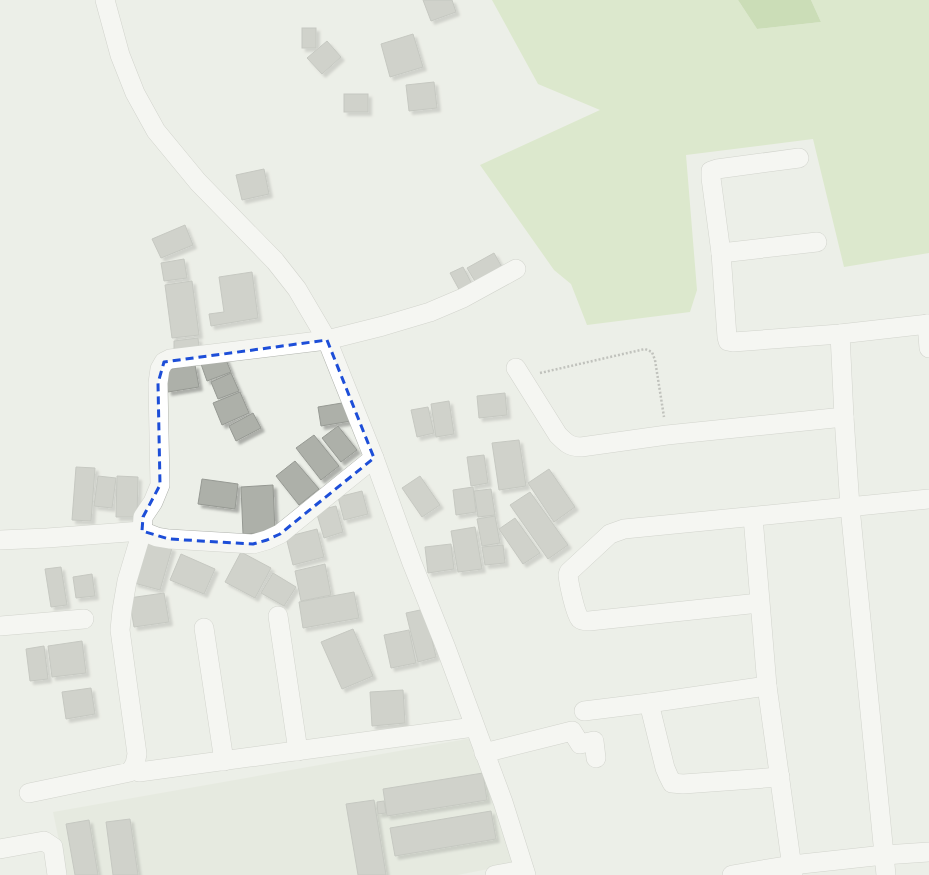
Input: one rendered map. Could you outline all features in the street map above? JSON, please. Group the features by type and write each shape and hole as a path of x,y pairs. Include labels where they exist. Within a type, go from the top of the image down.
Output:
{"street":[{"path":"105,0 120,55 135,93 156,131 198,182 275,261 297,289 327,340 374,458 412,563 446,648 503,802 525,873 495,875"},
{"path":"799,158 711,171 721,253 728,341 733,342 840,334 928,324 929,348"},
{"path":"721,253 817,242"},
{"path":"29,793 130,772 135,764 137,754 120,630 127,581 142,530 143,517 153,502 160,485 158,383 160,369 164,362 170,359 327,340 383,326 430,312 463,298 516,269"},
{"path":"840,334 850,507 886,875"},
{"path":"518,372 558,435 573,447 667,435 844,417"},
{"path":"0,540 47,538 142,530 157,537 169,539 253,544 280,534 374,458"},
{"path":"759,603 589,621 580,619 577,613 568,575 569,572 602,541 610,534 617,531 929,499"},
{"path":"752,517 767,686 792,870"},
{"path":"278,616 298,751"},
{"path":"0,626 84,619"},
{"path":"204,628 224,761"},
{"path":"132,638 145,772 474,727"},
{"path":"584,711 767,686"},
{"path":"649,703 665,768 672,783 683,784 780,778"},
{"path":"484,752 572,731 580,744 594,742 596,758"},
{"path":"0,849 44,841 53,847 57,875"},
{"path":"732,875 792,870 884,855 929,852"}],"path":[{"path":"518,372 645,349 652,352 655,360 667,435"}],"highlighted area":[{"path":"327,340 374,458 280,534 267,540 253,544 169,539 142,531 143,517 160,485 158,383 164,362"}],"shaded area":[{"path":"478,737 519,863 458,875 66,875 53,812"}],"green space":[{"path":"492,0 738,0 757,29 821,22 811,0 929,0 929,253 844,267 813,139 686,155 697,290 690,312 587,325 571,284 554,270 480,165 600,110 538,84"},
{"path":"738,0 811,0 821,22 757,29"}],"building":[{"path":"423,0 452,0 456,12 431,21"},
{"path":"302,28 316,28 316,48 302,48"},
{"path":"413,34 423,67 390,77 381,44"},
{"path":"327,41 341,57 322,74 307,58"},
{"path":"434,82 437,108 409,111 406,85"},
{"path":"344,94 368,94 368,112 344,112"},
{"path":"264,169 269,194 242,200 236,175"},
{"path":"185,225 193,245 161,258 152,239"},
{"path":"494,253 503,269 476,283 467,268"},
{"path":"184,259 187,278 164,281 161,263"},
{"path":"463,267 473,286 461,293 450,273"},
{"path":"252,272 258,318 211,326 209,314 224,312 219,277"},
{"path":"192,281 199,335 172,338 165,285"},
{"path":"198,338 199,347 174,349 174,341"},
{"path":"224,355 231,372 207,381 201,364"},
{"path":"195,365 199,387 168,392 165,370"},
{"path":"231,373 239,391 218,399 211,382"},
{"path":"240,392 249,413 222,425 213,403"},
{"path":"505,393 507,415 479,418 477,396"},
{"path":"449,401 454,434 436,437 431,404"},
{"path":"348,402 351,421 321,426 318,407"},
{"path":"428,407 434,433 417,437 411,410"},
{"path":"253,413 261,428 236,441 229,426"},
{"path":"338,426 357,450 341,462 322,438"},
{"path":"314,435 339,466 321,480 296,448"},
{"path":"519,440 526,486 499,490 492,443"},
{"path":"484,455 488,483 471,486 467,457"},
{"path":"295,461 319,489 299,505 276,476"},
{"path":"76,467 95,468 91,521 72,520"},
{"path":"549,469 575,507 554,522 528,483"},
{"path":"98,476 116,478 112,508 94,506"},
{"path":"117,476 138,477 137,517 116,517"},
{"path":"420,476 440,505 422,517 402,488"},
{"path":"202,479 238,484 235,509 198,504"},
{"path":"273,485 275,532 243,534 241,487"},
{"path":"473,487 476,512 456,515 453,490"},
{"path":"491,489 495,515 478,517 474,491"},
{"path":"362,491 368,514 344,520 338,497"},
{"path":"530,492 568,545 548,559 510,505"},
{"path":"336,506 343,532 324,538 316,511"},
{"path":"495,516 500,543 482,546 477,519"},
{"path":"515,518 540,553 523,564 499,529"},
{"path":"475,527 482,569 458,572 451,531"},
{"path":"317,529 324,557 293,565 286,537"},
{"path":"146,540 172,548 160,590 134,583"},
{"path":"451,544 454,569 428,573 425,547"},
{"path":"503,545 505,563 485,565 482,547"},
{"path":"241,552 271,568 255,598 225,582"},
{"path":"181,554 215,569 204,594 170,580"},
{"path":"325,564 331,595 301,601 295,571"},
{"path":"61,567 67,605 51,607 45,569"},
{"path":"273,573 296,587 284,606 261,593"},
{"path":"92,574 95,596 76,598 73,577"},
{"path":"354,592 359,618 303,628 299,602"},
{"path":"164,593 169,622 134,627 129,598"},
{"path":"425,609 436,657 418,662 406,613"},
{"path":"353,629 373,676 342,689 321,642"},
{"path":"409,630 416,663 391,668 384,635"},
{"path":"82,641 86,673 52,677 48,646"},
{"path":"44,646 48,679 30,681 26,649"},
{"path":"91,688 95,714 66,719 62,692"},
{"path":"403,690 405,723 372,726 370,692"},
{"path":"483,773 487,800 387,816 383,789"},
{"path":"374,800 386,875 358,875 346,804"},
{"path":"384,801 386,813 378,814 377,802"},
{"path":"491,811 496,839 395,856 390,828"},
{"path":"130,819 138,875 113,875 106,822"},
{"path":"89,820 98,875 75,875 66,824"}]}
